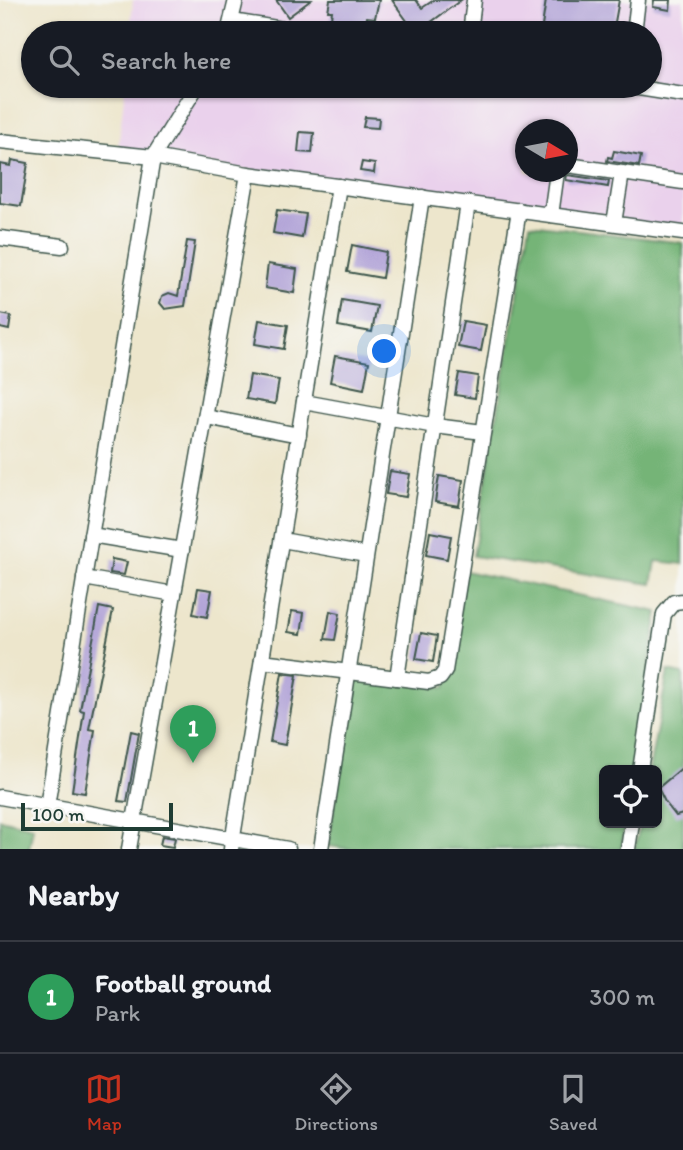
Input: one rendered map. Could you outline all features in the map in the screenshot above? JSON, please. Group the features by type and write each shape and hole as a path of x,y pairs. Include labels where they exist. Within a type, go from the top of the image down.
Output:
{"lane":[{"path":"231,21 236,0"},
{"path":"471,21 474,0"},
{"path":"635,21 638,0"},
{"path":"662,92 683,95"},
{"path":"47,806 153,157 190,98"},
{"path":"0,141 153,157 248,174 682,233 683,217"},
{"path":"578,166 683,182"},
{"path":"614,223 622,173"},
{"path":"130,849 248,174"},
{"path":"551,215 556,182"},
{"path":"232,845 339,186"},
{"path":"321,849 422,197"},
{"path":"397,678 468,203"},
{"path":"262,661 429,682 440,678 445,671 519,211"},
{"path":"0,237 62,246"},
{"path":"304,402 483,432"},
{"path":"206,417 299,435"},
{"path":"91,535 182,550"},
{"path":"282,540 366,555"},
{"path":"84,578 174,594"},
{"path":"641,765 664,614 674,602 683,601"},
{"path":"0,797 134,822 232,845 288,849"},
{"path":"628,849 631,828"}],"shaded area":[{"path":"133,0 683,0 683,235 118,151 124,98 662,98 662,21 131,21"}],"green space":[{"path":"530,224 683,243 683,564 656,561 652,584 473,556"},
{"path":"465,571 658,612 634,765 599,765 599,828 624,828 621,849 349,849 328,846 355,677 445,688"},
{"path":"668,671 683,674 683,849 635,849 639,828 662,828 662,765 650,765"},
{"path":"0,819 33,827 29,849 0,849"}],"building":[{"path":"276,0 311,0 288,17"},
{"path":"330,0 379,0 375,18 367,17 366,21 331,21 332,11 328,11"},
{"path":"392,0 416,0 422,8 434,0 461,0 432,21 407,21"},
{"path":"546,0 619,0 615,21 543,21"},
{"path":"654,0 671,0 670,10 653,7"},
{"path":"365,117 379,118 378,128 363,127"},
{"path":"300,132 314,133 312,153 298,152"},
{"path":"614,151 641,156 639,166 607,161 608,157 612,158"},
{"path":"12,160 28,163 21,206 0,203 0,164 11,166"},
{"path":"362,162 375,164 374,173 360,171"},
{"path":"578,177 609,181 608,187 578,182"},
{"path":"277,210 306,214 302,238 273,233"},
{"path":"187,241 195,242 185,306 165,309 160,303 162,296 169,293 178,296"},
{"path":"352,245 386,252 382,278 347,272"},
{"path":"268,264 297,269 294,293 265,288"},
{"path":"342,300 377,306 372,332 338,326"},
{"path":"0,314 11,316 9,330 0,328"},
{"path":"259,320 288,325 284,349 255,344"},
{"path":"463,321 486,325 481,351 458,347"},
{"path":"335,356 369,362 364,389 330,382"},
{"path":"459,373 478,376 475,398 455,395"},
{"path":"250,375 279,380 275,404 246,399"},
{"path":"390,471 410,474 406,497 386,494"},
{"path":"439,476 463,480 459,506 435,502"},
{"path":"430,532 451,536 447,559 426,555"},
{"path":"112,559 127,562 124,575 110,573"},
{"path":"198,588 212,590 207,617 193,614"},
{"path":"99,607 113,610 89,729 95,730 85,793 72,791 84,711 80,710"},
{"path":"292,611 304,613 301,634 288,632"},
{"path":"330,611 340,613 335,640 325,639"},
{"path":"421,633 437,636 433,662 416,659"},
{"path":"282,673 297,675 285,745 270,742"},
{"path":"131,731 139,733 127,802 118,801"},
{"path":"683,767 683,814 676,816 665,802 662,785"},
{"path":"162,836 175,838 173,847 160,845"}],"place":[{"name":"Football ground","path":"193,763"}]}
